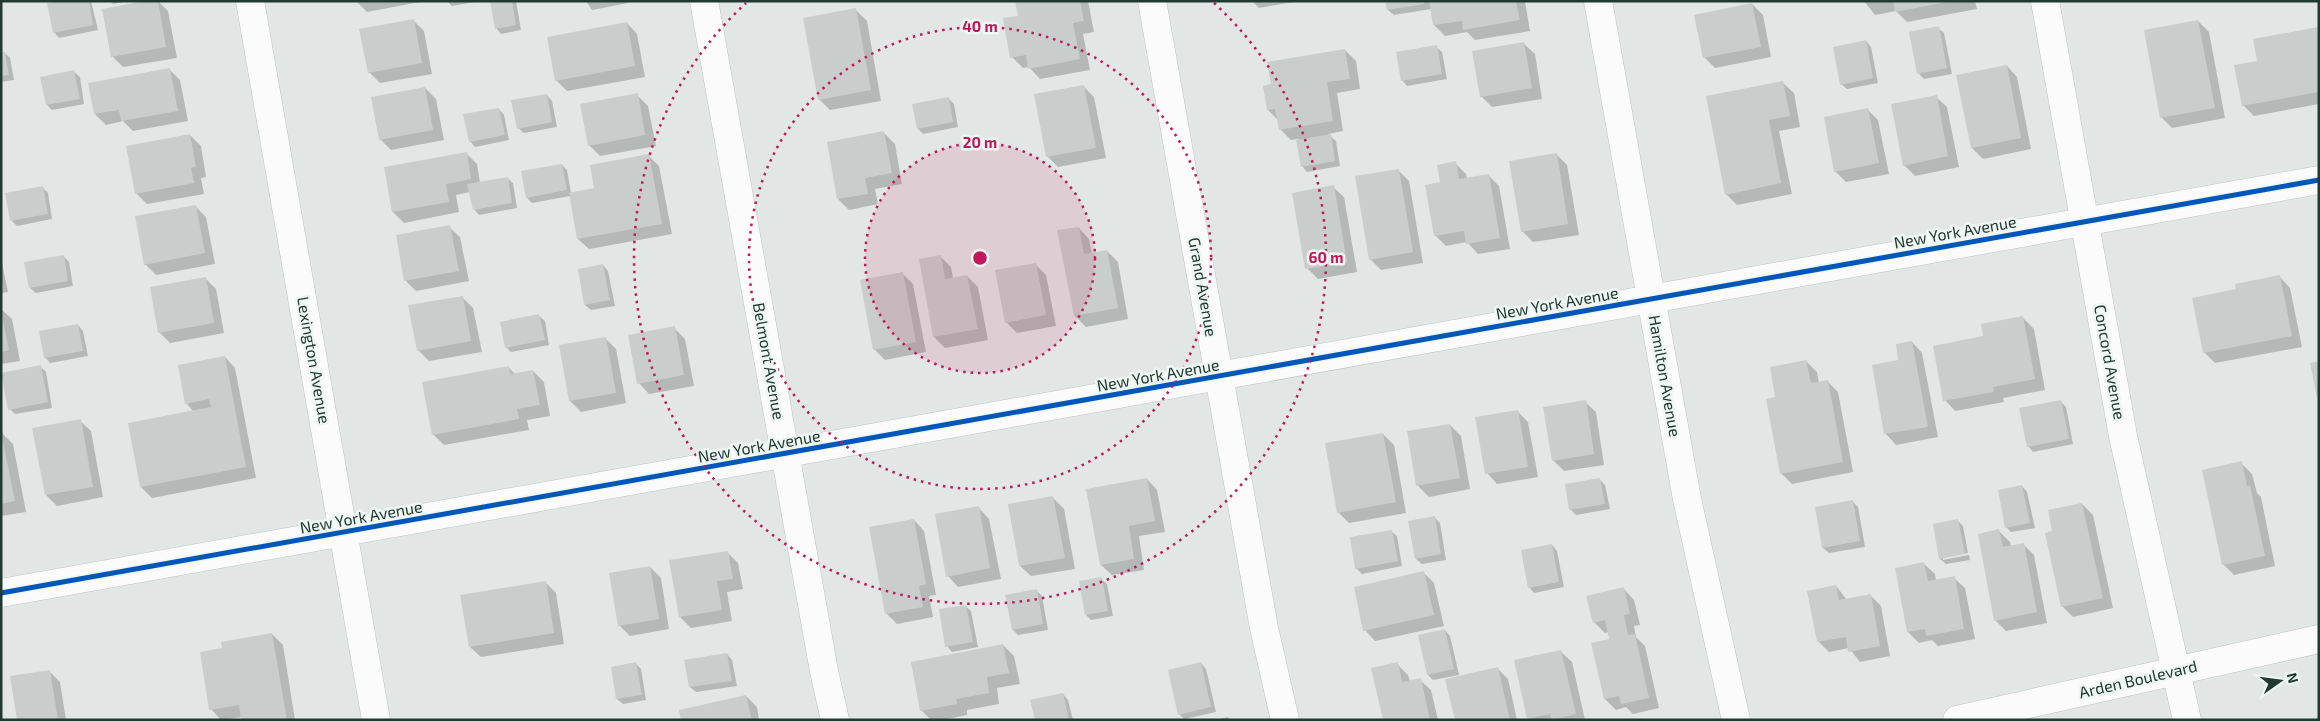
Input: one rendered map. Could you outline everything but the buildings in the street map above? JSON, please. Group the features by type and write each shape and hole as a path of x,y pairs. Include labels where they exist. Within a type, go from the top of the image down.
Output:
{"street":[{"name":"Lexington Avenue","path":"250,1 376,720"},
{"name":"Belmont Avenue","path":"704,1 835,720"},
{"name":"Grand Avenue","path":"1152,1 1264,628 1285,720"},
{"name":"Hamilton Avenue","path":"1598,1 1687,499 1736,720"},
{"name":"Concord Avenue","path":"2045,1 2123,436 2187,720"},
{"name":"New York Avenue","path":"1,593 2319,180"},
{"name":"Arden Boulevard","path":"1957,720 2319,639"}],"cycle path":[{"path":"1,593 2319,180"}]}
